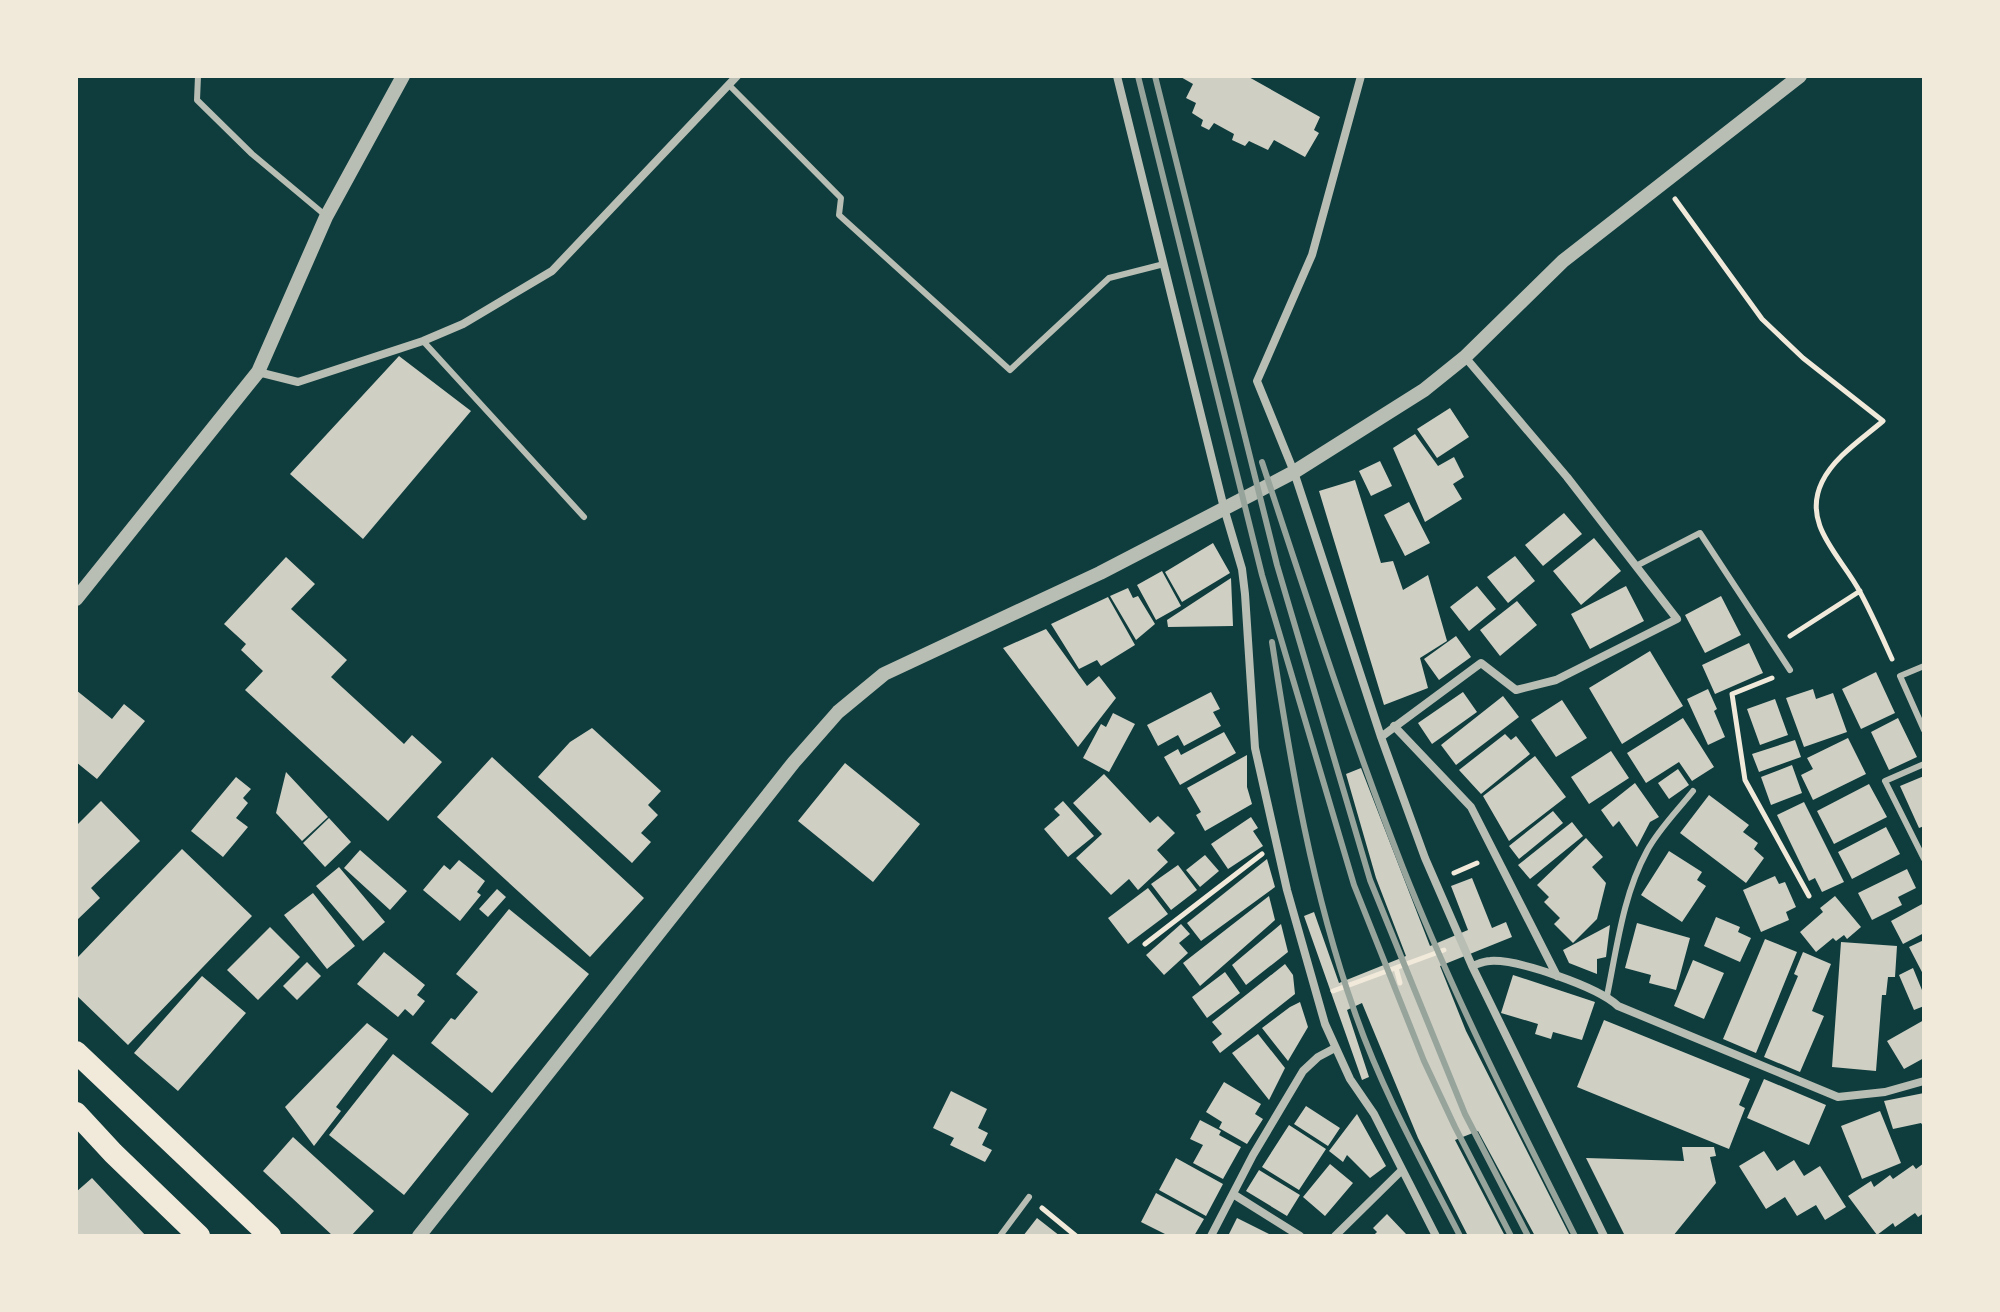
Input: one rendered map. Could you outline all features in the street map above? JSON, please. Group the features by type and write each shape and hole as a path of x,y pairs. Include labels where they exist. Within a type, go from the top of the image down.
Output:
{"highway":[{"path":"76,1052 270,1236"},
{"path":"76,1113 199,1236"}],"street":[{"path":"76,599 258,372 326,217 403,76"},
{"path":"258,372 298,382 423,341 463,324 552,271 737,76"},
{"path":"1117,76 1224,508 1242,569 1255,748 1287,890 1325,1024 1335,1048 1350,1079 1374,1114 1436,1236"},
{"path":"1361,76 1312,255 1257,381 1294,472 1381,737 1425,858 1472,966 1604,1236"},
{"path":"419,1236 784,774 838,712 884,674 1100,573 1294,472 1424,390 1465,357 1563,261 1800,76"},
{"path":"1381,737 1481,663 1516,690 1556,680 1677,619 1567,477 1465,357"},
{"path":"1394,726 1471,807 1557,976"},
{"path":"1472,966 1490,961 1506,962 1557,976 1607,996 1618,1006 1838,1097 1885,1092 1924,1081"},
{"path":"1211,1236 1303,1071 1318,1057 1335,1048"},
{"path":"1335,1236 1402,1170"},
{"path":"1233,1194 1300,1236"}],"lane":[{"path":"198,76 197,100 252,154 326,217"},
{"path":"729,85 841,198 839,215 1010,370 1109,278 1164,264"},
{"path":"423,341 584,517"},
{"path":"1636,566 1700,533 1790,670"},
{"path":"1924,666 1900,676 1924,730"},
{"path":"1924,764 1885,781 1924,859"},
{"path":"1607,996 1629,893 1637,871 1648,848 1693,791"},
{"path":"1000,1236 1029,1197"}],"path":[{"path":"1663,182 1762,319 1803,358 1883,421 1839,459 1822,483 1815,510 1821,532 1860,591 1900,676"},
{"path":"1774,646 1860,591"},
{"path":"1790,670 1732,694 1745,780 1809,896"},
{"path":"1145,944 1277,842"},
{"path":"1332,992 1453,946"},
{"path":"1396,968 1400,983"},
{"path":"1029,1197 1076,1236"}],"building":[{"path":"1179,76 1247,76 1320,117 1314,130 1319,133 1305,157 1274,140 1268,150 1249,141 1245,146 1232,140 1234,134 1214,123 1209,130 1201,126 1203,120 1192,113 1196,103 1186,98 1193,84"},
{"path":"399,356 471,411 363,539 290,474"},
{"path":"1450,408 1469,437 1437,458 1417,429"},
{"path":"1415,434 1438,466 1454,457 1464,477 1453,484 1462,499 1425,522 1393,448"},
{"path":"1380,461 1392,486 1371,496 1359,471"},
{"path":"1355,480 1381,563 1393,561 1403,590 1428,575 1447,641 1420,658 1428,688 1384,705 1319,491"},
{"path":"1409,502 1430,543 1405,556 1384,515"},
{"path":"1564,513 1582,534 1543,566 1525,545"},
{"path":"1594,538 1621,571 1581,605 1553,571"},
{"path":"1213,543 1230,573 1182,602 1165,572"},
{"path":"1515,556 1535,581 1508,603 1487,577"},
{"path":"286,557 315,584 291,609 347,660 331,677 404,744 412,735 442,762 388,821 245,690 263,671 241,650 246,644 224,624"},
{"path":"1162,571 1181,606 1156,620 1137,585"},
{"path":"1231,578 1233,626 1168,627 1167,620"},
{"path":"1477,586 1496,609 1469,631 1450,607"},
{"path":"1626,586 1644,621 1590,649 1571,614"},
{"path":"1128,588 1133,598 1138,596 1155,624 1136,640 1110,596"},
{"path":"1721,596 1741,635 1705,653 1685,615"},
{"path":"1108,597 1135,645 1101,666 1097,660 1079,669 1051,624"},
{"path":"1517,601 1537,625 1500,656 1480,630"},
{"path":"1046,629 1087,686 1099,676 1116,698 1078,747 1003,648"},
{"path":"1456,636 1471,657 1439,680 1424,659"},
{"path":"1749,643 1763,673 1715,694 1702,665"},
{"path":"1650,651 1683,706 1622,744 1589,688"},
{"path":"1876,672 1895,713 1861,729 1842,689"},
{"path":"1708,689 1725,737 1708,745 1687,699"},
{"path":"1813,689 1816,699 1833,693 1847,732 1804,747 1786,698"},
{"path":"76,690 112,719 124,704 145,721 97,779 76,762"},
{"path":"1211,692 1220,709 1213,712 1221,726 1184,746 1178,735 1158,746 1147,725"},
{"path":"1463,692 1477,712 1432,744 1418,723"},
{"path":"1503,696 1519,717 1456,765 1441,745"},
{"path":"1775,699 1788,735 1760,745 1747,709"},
{"path":"1562,700 1587,738 1556,757 1531,720"},
{"path":"1113,713 1135,724 1109,772 1083,758 1101,724 1106,727"},
{"path":"1683,718 1714,767 1692,781 1679,762 1646,783 1627,753"},
{"path":"1898,718 1917,757 1889,770 1871,732"},
{"path":"592,728 661,791 648,805 658,815 641,833 651,842 632,863 538,777 570,742"},
{"path":"1224,732 1236,753 1180,785 1164,757 1178,749 1181,755"},
{"path":"1505,734 1511,740 1516,736 1530,754 1481,794 1459,770"},
{"path":"1848,738 1866,774 1813,800 1801,775 1813,769 1807,758"},
{"path":"1795,740 1801,757 1759,772 1752,754"},
{"path":"1611,751 1629,778 1589,804 1571,777"},
{"path":"1247,755 1247,787 1252,804 1205,831 1196,815 1201,812 1187,788"},
{"path":"1535,756 1566,797 1509,841 1483,796"},
{"path":"492,757 644,898 590,957 437,817"},
{"path":"845,763 920,824 873,882 798,821"},
{"path":"1792,765 1802,793 1771,805 1761,777"},
{"path":"1361,768 1430,946 1468,930 1451,886 1472,878 1492,928 1506,922 1512,937 1440,966 1466,1031 1570,1236 1535,1236 1478,1131 1455,1140 1505,1236 1468,1236 1418,1138 1362,1003 1347,1010 1369,1077 1362,1080 1304,916 1314,912 1339,983 1406,956 1376,878 1346,774"},
{"path":"1678,769 1689,785 1669,799 1658,783"},
{"path":"286,772 328,817 302,841 276,813"},
{"path":"1104,774 1150,823 1158,816 1175,833 1157,850 1168,862 1138,890 1129,879 1111,895 1076,858 1102,834 1073,803"},
{"path":"1924,776 1924,826 1919,828 1900,786"},
{"path":"236,777 251,789 243,798 248,803 236,818 248,827 223,857 191,831"},
{"path":"1635,783 1659,817 1650,822 1637,847 1619,821 1613,827 1601,810"},
{"path":"1869,784 1887,817 1834,844 1817,811"},
{"path":"1709,795 1749,825 1743,832 1758,843 1754,849 1764,858 1746,883 1680,833"},
{"path":"101,801 140,841 91,888 100,898 76,921 76,822 78,824"},
{"path":"1063,801 1094,836 1068,857 1044,829 1060,815 1054,809"},
{"path":"1804,802 1844,882 1822,892 1815,878 1809,881 1777,815"},
{"path":"1553,811 1563,823 1519,859 1509,846"},
{"path":"1251,817 1258,828 1253,831 1263,846 1228,869 1211,844"},
{"path":"329,818 351,842 325,867 303,843"},
{"path":"1572,822 1583,836 1530,879 1518,865"},
{"path":"1886,827 1900,854 1852,879 1838,852"},
{"path":"1586,838 1603,857 1592,867 1606,883 1597,919 1573,943 1554,924 1560,918 1544,902 1549,897 1537,885"},
{"path":"182,849 252,916 128,1045 76,995 76,955 78,957"},
{"path":"360,850 407,891 390,910 344,868"},
{"path":"1669,851 1702,872 1697,880 1706,886 1682,922 1641,895"},
{"path":"1205,855 1219,871 1200,887 1186,870"},
{"path":"1267,859 1275,887 1201,941 1187,923"},
{"path":"459,860 485,881 477,892 481,895 460,921 423,890 444,865 450,870"},
{"path":"1178,865 1197,890 1171,910 1151,884"},
{"path":"339,867 385,922 363,941 316,886"},
{"path":"1907,869 1916,888 1898,897 1902,905 1872,920 1858,893"},
{"path":"1775,876 1779,884 1785,882 1796,907 1786,912 1789,920 1761,932 1743,890"},
{"path":"1148,888 1168,914 1128,944 1108,918"},
{"path":"497,889 506,897 488,917 479,909"},
{"path":"313,893 355,946 327,969 284,915"},
{"path":"1269,896 1275,920 1200,986 1183,963"},
{"path":"1835,896 1861,927 1847,939 1844,935 1836,941 1833,938 1816,952 1800,932 1823,912 1820,908"},
{"path":"1924,903 1924,933 1903,944 1891,921"},
{"path":"509,909 589,974 492,1093 431,1043 478,992 456,974"},
{"path":"1716,917 1740,927 1738,932 1751,938 1740,962 1704,946"},
{"path":"1637,923 1690,938 1676,990 1649,983 1651,975 1625,968"},
{"path":"1181,924 1190,934 1179,943 1188,953 1164,975 1146,955"},
{"path":"1281,924 1288,952 1246,985 1232,965"},
{"path":"1610,925 1606,957 1597,959 1597,974 1569,963 1563,950"},
{"path":"270,927 300,957 258,1000 227,970"},
{"path":"1765,939 1797,952 1756,1053 1723,1039"},
{"path":"1924,940 1924,976 1909,947"},
{"path":"1841,942 1897,946 1895,977 1888,977 1886,995 1882,995 1876,1071 1832,1067"},
{"path":"384,952 425,985 417,995 425,1001 413,1016 405,1009 398,1017 357,984"},
{"path":"1803,952 1831,964 1812,1011 1824,1016 1800,1072 1764,1057 1798,976 1794,974"},
{"path":"1693,960 1724,973 1704,1019 1674,1006"},
{"path":"307,962 321,976 297,1000 283,986"},
{"path":"1285,964 1293,975 1295,994 1220,1053 1212,1042 1222,1034 1212,1022"},
{"path":"1913,968 1924,995 1924,1006 1914,1010 1899,975"},
{"path":"1225,972 1240,993 1207,1018 1192,997"},
{"path":"1513,975 1595,1002 1582,1040 1553,1032 1551,1039 1535,1034 1538,1024 1501,1013"},
{"path":"202,976 246,1013 178,1091 134,1053"},
{"path":"1300,1002 1308,1027 1288,1061 1262,1028"},
{"path":"1604,1020 1750,1079 1739,1105 1745,1108 1729,1149 1577,1087"},
{"path":"1924,1020 1924,1058 1904,1069 1887,1041"},
{"path":"367,1023 388,1039 336,1107 341,1111 314,1146 285,1107"},
{"path":"1258,1034 1285,1068 1269,1100 1232,1053"},
{"path":"393,1054 469,1114 404,1195 329,1135"},
{"path":"1764,1079 1826,1105 1809,1145 1747,1118"},
{"path":"1224,1082 1261,1104 1255,1114 1263,1119 1247,1144 1219,1128 1222,1122 1206,1112"},
{"path":"951,1091 987,1109 978,1128 988,1133 982,1145 992,1150 985,1162 950,1145 954,1138 933,1128"},
{"path":"1924,1093 1924,1127 1921,1123 1893,1129 1884,1101"},
{"path":"1306,1106 1340,1128 1328,1146 1294,1124"},
{"path":"1880,1111 1901,1163 1862,1179 1841,1126"},
{"path":"1357,1114 1386,1166 1370,1178 1347,1155 1343,1162 1329,1151"},
{"path":"1200,1120 1241,1147 1223,1179 1193,1163 1203,1145 1190,1139"},
{"path":"1289,1125 1326,1149 1299,1190 1262,1167"},
{"path":"293,1137 374,1211 351,1236 333,1236 263,1171"},
{"path":"1682,1147 1714,1147 1716,1156 1710,1157 1716,1183 1673,1236 1625,1236 1586,1158 1684,1161"},
{"path":"1764,1151 1777,1171 1794,1160 1804,1176 1820,1166 1846,1207 1825,1220 1816,1205 1797,1216 1785,1197 1766,1209 1739,1166"},
{"path":"1176,1158 1223,1184 1206,1216 1159,1190"},
{"path":"1924,1163 1924,1213 1918,1217 1915,1213 1895,1227 1893,1223 1877,1235 1848,1196 1871,1181 1874,1187 1890,1175 1893,1179 1913,1165 1916,1169"},
{"path":"1330,1164 1353,1183 1325,1216 1303,1197"},
{"path":"1259,1170 1300,1195 1287,1216 1246,1191"},
{"path":"92,1178 146,1236 76,1236 76,1192"},
{"path":"1156,1193 1204,1219 1194,1236 1169,1236 1141,1222"},
{"path":"1387,1214 1406,1234 1373,1236 1377,1232 1373,1228"},
{"path":"1037,1218 1060,1236 1023,1236"},
{"path":"1237,1218 1273,1236 1228,1236"}],"railway":[{"path":"1138,76 1262,575 1354,885 1424,1061 1511,1236"},
{"path":"1155,76 1277,565 1370,880 1465,1114 1528,1236"},
{"path":"1262,462 1347,717 1422,915 1463,1008 1575,1236"},
{"path":"1272,642 1304,828 1339,965 1377,1068 1460,1236"}]}
